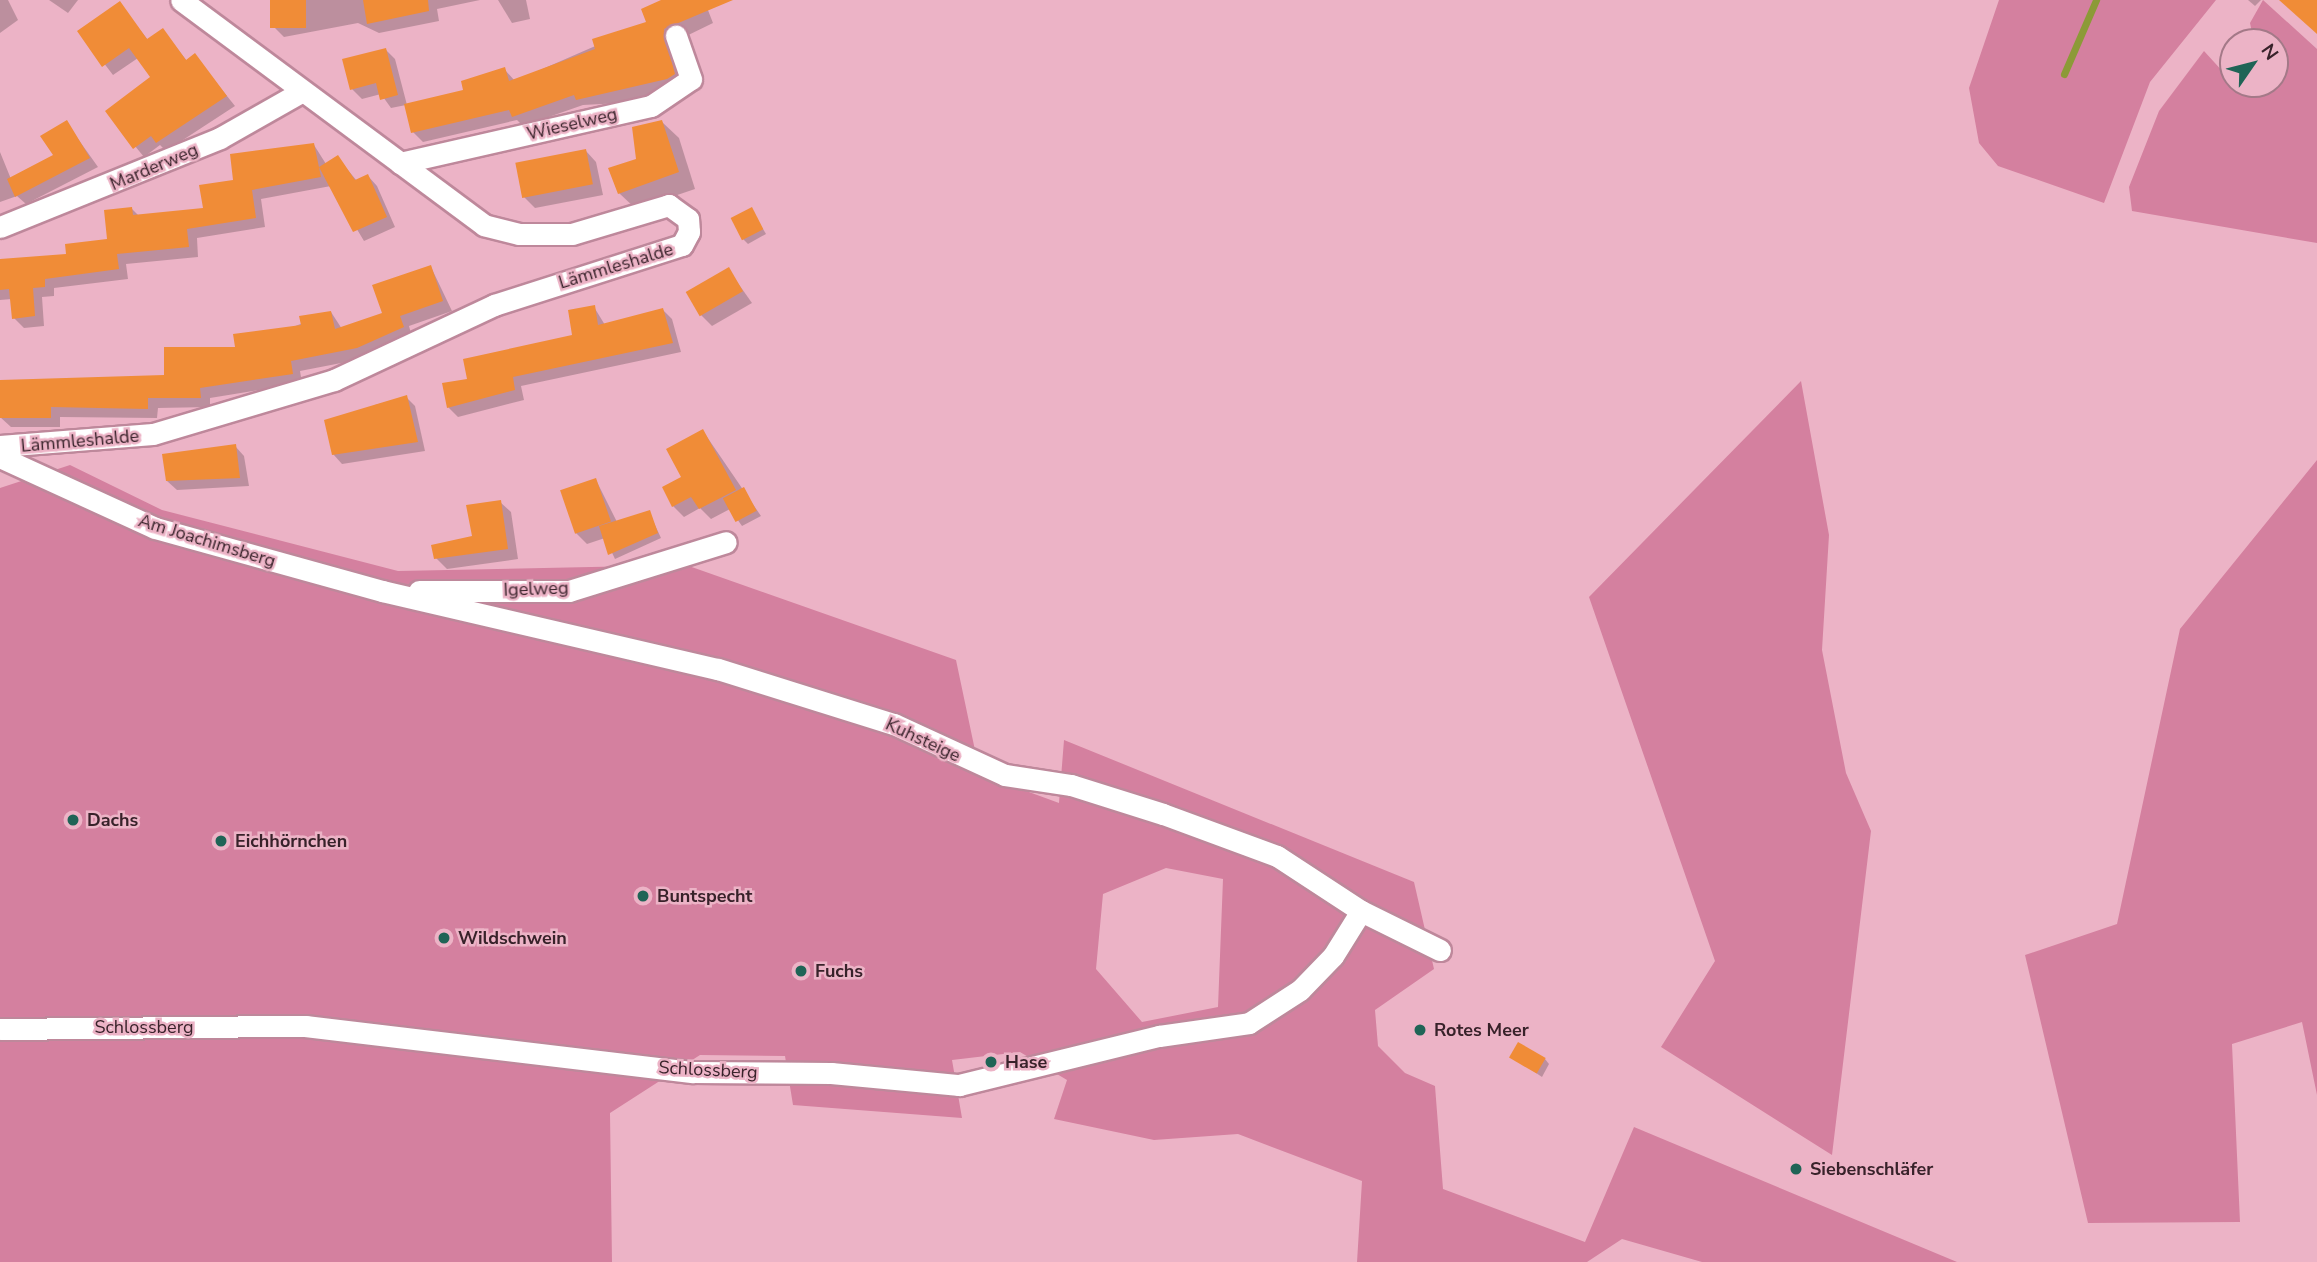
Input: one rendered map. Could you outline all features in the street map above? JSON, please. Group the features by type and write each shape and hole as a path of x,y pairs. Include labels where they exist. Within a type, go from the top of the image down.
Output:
{"street":[{"name":"Lämmleshalde","path":"0,446 153,434 334,380 492,306 682,246 689,232 688,219 669,205 572,234 520,234 484,225 301,92 181,0"},
{"name":"Wieselweg","path":"400,163 652,106 691,79 676,36"},
{"name":"Marderweg","path":"0,228 220,138 301,92"},
{"name":"Am Joachimsberg","path":"0,457 155,528 382,591"},
{"name":"Igelweg","path":"382,591 569,591 726,542"},
{"name":"Kuhsteige","path":"382,591 718,668 855,711 1004,775 1071,785 1277,856 1362,911 1440,950"},
{"name":"Schlossberg","path":"0,1029 305,1026 693,1072 831,1073 959,1085 1159,1036 1249,1023 1300,990 1333,956 1362,911"}],"shaded area":[{"path":"1999,0 2216,0 2150,82 2104,203 1998,166 1979,143 1969,88"},
{"path":"2263,0 2317,49 2317,243 2132,211 2129,187 2159,111 2204,51 2219,67 2219,98 2289,98 2289,28 2251,28 2250,23"},
{"path":"1801,381 1829,535 1822,650 1846,773 1871,831 1832,1155 1661,1047 1715,961 1589,597"},
{"path":"2317,460 2317,1095 2302,1022 2232,1044 2240,1222 2088,1223 2025,955 2117,924 2180,629"},
{"path":"70,465 162,510 398,571 686,565 956,660 980,774 1059,803 1064,740 1414,882 1434,969 1375,1010 1378,1046 1405,1073 1435,1086 1443,1189 1585,1242 1634,1127 1957,1262 1702,1262 1622,1239 1587,1262 1357,1262 1362,1181 1238,1134 1154,1140 1054,1119 1067,1080 1020,1052 952,1060 962,1118 793,1105 785,1056 700,1055 610,1113 612,1262 0,1262 0,488","holes":["1166,868 1223,879 1218,1007 1142,1022 1096,969 1103,894"]}],"building":[{"path":"270,0 306,0 306,28 270,28"},
{"path":"363,0 428,0 429,11 367,24"},
{"path":"661,0 733,0 664,29 675,74 667,79 576,100 574,95 512,117 509,110 411,133 404,104 463,90 461,81 505,67 509,81 595,49 592,39 646,22 641,9"},
{"path":"2279,0 2317,0 2317,34"},
{"path":"120,1 147,39 163,28 186,60 195,53 227,96 156,143 151,136 133,149 105,111 150,77 129,48 102,67 77,31"},
{"path":"386,48 398,95 380,100 376,83 350,90 342,59"},
{"path":"67,120 90,158 15,197 7,179 53,155 40,136"},
{"path":"662,120 679,172 618,194 608,168 636,159 632,127"},
{"path":"314,143 321,177 252,190 256,218 187,229 189,247 117,254 119,269 45,279 45,287 33,288 35,316 12,319 9,289 0,290 0,259 66,254 65,244 107,239 104,210 132,207 133,215 203,208 199,185 233,180 230,154"},
{"path":"586,149 593,184 522,198 515,163"},
{"path":"338,155 355,180 368,174 387,217 353,232 319,167"},
{"path":"752,207 763,229 742,240 731,218"},
{"path":"431,265 443,301 400,316 404,327 357,348 291,361 293,374 200,388 201,398 148,398 148,409 51,407 51,418 0,418 0,380 164,375 164,347 235,347 233,334 301,325 299,316 331,311 335,329 382,313 372,285"},
{"path":"729,267 743,291 700,316 686,292"},
{"path":"595,305 598,325 663,308 673,343 513,377 515,390 447,408 442,383 467,379 463,359 572,335 568,310"},
{"path":"407,395 418,442 332,455 324,420"},
{"path":"703,429 736,490 699,509 691,497 672,507 662,487 681,477 666,449"},
{"path":"236,444 240,478 166,481 162,454"},
{"path":"596,478 611,521 575,534 560,490"},
{"path":"744,487 757,511 735,522 723,498"},
{"path":"501,500 508,549 434,559 431,545 472,536 466,505"},
{"path":"650,510 658,533 608,555 599,526"},
{"path":"1518,1042 1546,1058 1537,1074 1509,1058"}],"waterway":[{"path":"2064,74 2096,0"}],"place":[{"name":"Dachs","path":"73,820"},
{"name":"Eichhörnchen","path":"221,841"},
{"name":"Buntspecht","path":"643,896"},
{"name":"Wildschwein","path":"444,938"},
{"name":"Fuchs","path":"801,971"},
{"name":"Rotes Meer","path":"1420,1030"},
{"name":"Hase","path":"991,1062"},
{"name":"Siebenschläfer","path":"1796,1169"}]}
